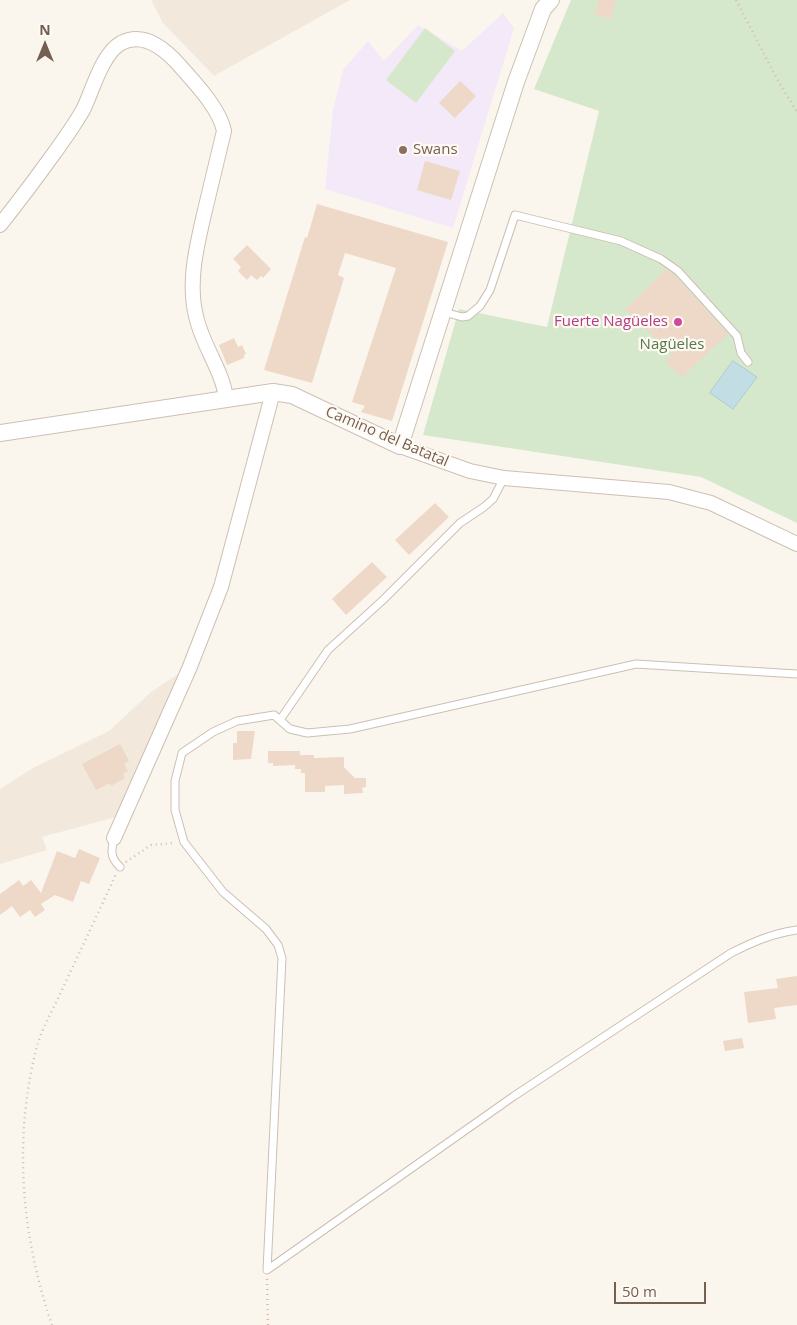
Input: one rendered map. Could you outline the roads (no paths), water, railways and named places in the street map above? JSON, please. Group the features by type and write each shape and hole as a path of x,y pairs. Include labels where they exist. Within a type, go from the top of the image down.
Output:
{"street":[{"path":"400,446 516,82 543,9 552,0"},
{"path":"0,225 30,188 70,132 106,59 113,49 123,42 137,40 152,42 165,50 199,88 222,121 224,131 199,239 192,293 200,333 211,360 224,383 226,398"},
{"path":"114,838 189,668 222,587 273,392"},
{"name":"Camino del Batatal","path":"0,433 273,392 292,395 400,446 470,471 504,478 669,492 711,503 797,544"}],"lane":[{"path":"443,312 462,317 468,316 480,306 490,290 515,214 620,241 662,259 678,271 737,336 741,353 748,362"},
{"path":"280,720 328,650 383,600 460,523 484,508 493,499 504,478"},
{"path":"797,674 636,664 350,729 307,733 290,729 274,714 237,721 213,732 182,753 175,780 175,810 184,842 223,892 266,929 278,945 282,958 267,1270 514,1096 731,953 754,941 777,933 797,930"},
{"path":"114,838 111,853 113,860 120,867"}],"water":[{"path":"733,361 757,377 733,409 710,393"}],"place":[{"name":"Swans","path":"403,150"},
{"name":"Fuerte Nagüeles","path":"678,322"}],"park label":[{"name":"Nagüeles","path":"672,345"}]}
